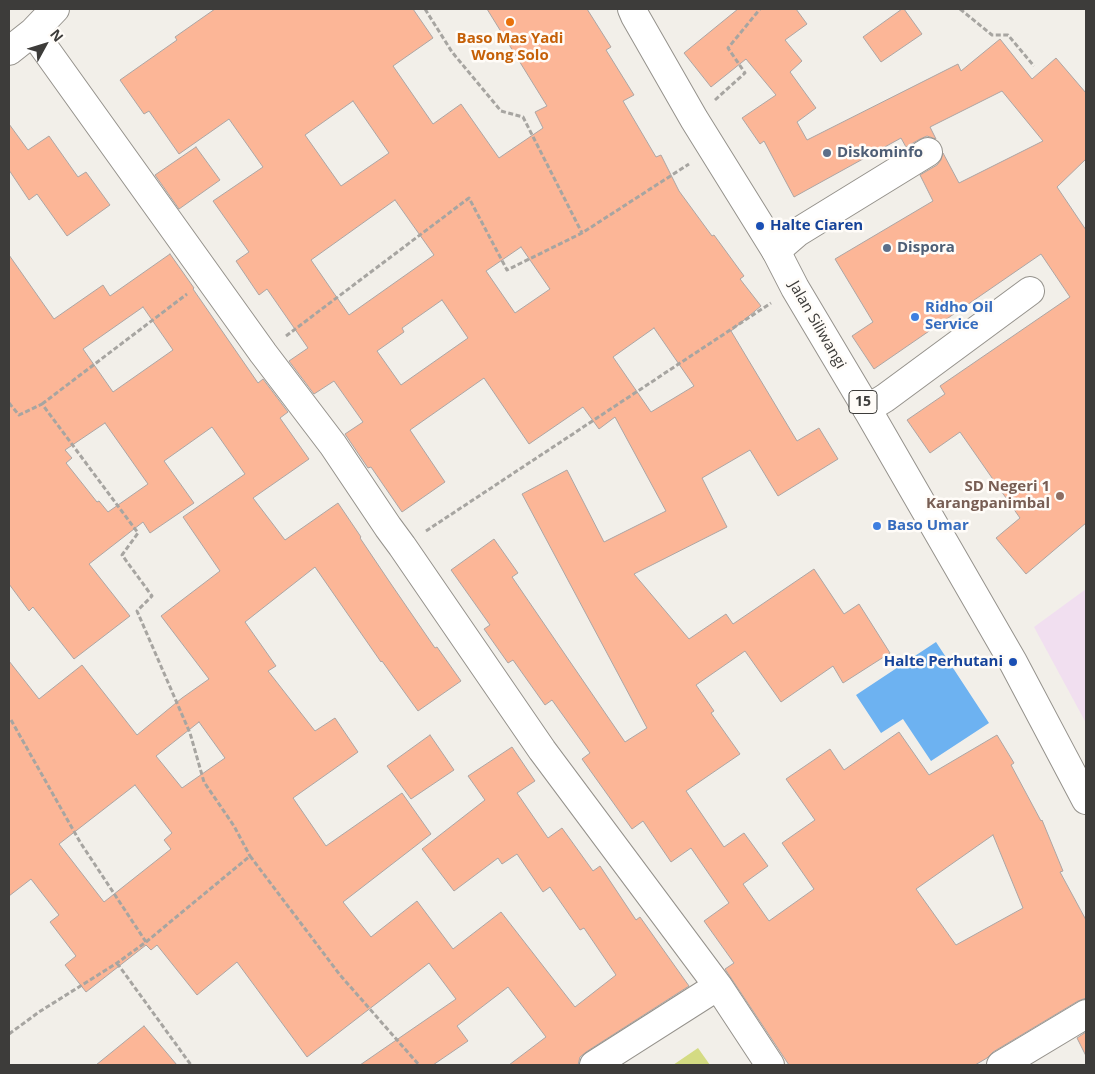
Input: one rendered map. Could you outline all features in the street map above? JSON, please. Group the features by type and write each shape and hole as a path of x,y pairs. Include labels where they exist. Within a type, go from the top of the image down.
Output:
{"main road":[{"path":"9,51 33,32 55,9"},
{"name":"Jalan Siliwangi","path":"632,9 694,119 776,251 795,288 1013,662 1086,800"},
{"path":"33,32 263,353 334,445 388,527 542,750 718,986 770,1065"},
{"path":"776,251 798,232 928,152"},
{"path":"867,409 885,398 1030,290"},
{"path":"594,1065 718,986"},
{"path":"1001,1065 1086,1014"}],"path":[{"path":"425,9 452,52 501,111 523,116 582,233"},
{"path":"694,119 745,73 728,48 760,9"},
{"path":"960,9 992,35 1008,35 1034,66"},
{"path":"263,353 469,198 507,270 582,233 713,148"},
{"path":"9,403 19,415 42,404 210,277"},
{"path":"402,546 795,288"},
{"path":"42,404 138,533 122,555 152,596 137,611 190,733 204,782 234,826 250,856 340,975 419,1065"},
{"path":"11,720 80,842 146,942"},
{"path":"9,1034 39,1012 146,942 250,856"},
{"path":"116,963 191,1065"}],"shaded area":[{"path":"1086,589 1086,723 1034,627"}],"green space":[{"path":"698,1048 710,1065 673,1065"}],"water":[{"path":"936,642 989,723 931,761 903,719 881,733 856,695"}],"building":[{"path":"215,9 413,9 433,38 393,66 433,124 461,104 499,158 543,128 535,112 547,106 487,9 587,9 611,47 606,50 634,95 623,101 656,157 661,155 679,191 744,276 740,279 761,306 731,331 797,441 819,428 838,459 778,496 750,450 702,478 727,527 634,574 689,639 726,614 733,624 814,569 844,614 859,604 890,653 843,683 833,666 781,702 745,651 696,685 714,711 711,713 740,754 686,791 724,847 744,833 768,866 743,884 769,921 814,889 782,843 815,820 786,779 830,749 844,770 899,732 929,775 997,735 1014,763 1011,765 1042,820 1063,871 1060,872 1086,920 1086,998 993,1052 975,1065 789,1065 725,969 734,963 704,921 729,903 691,848 671,862 643,821 632,829 582,759 590,753 552,700 545,705 513,660 508,663 484,629 490,625 451,570 494,539 518,573 512,577 625,742 647,728 522,494 567,470 604,542 666,511 615,417 599,429 583,407 529,444 484,378 410,430 445,482 402,512 371,467 368,468 345,434 363,422 334,381 314,394 289,361 308,348 267,289 259,295 236,261 249,252 213,201 263,167 229,119 179,154 149,111 144,114 120,80 177,40 175,37","holes":["353,101 389,153 341,186 305,135","395,200 434,255 349,315 311,260","521,247 550,289 515,313 486,271","442,300 468,338 401,385 377,351 404,332 402,328","654,328 694,386 651,412 613,357","993,835 1023,908 956,945 916,889"]},
{"path":"738,9 796,9 807,24 785,40 802,61 790,72 816,108 797,122 807,140 958,64 961,71 1000,39 1032,79 1056,58 1086,93 1086,159 1057,187 1086,230 1086,523 1026,574 996,538 1020,518 960,432 930,453 907,420 945,394 940,386 1070,297 1041,254 874,369 852,336 873,322 835,259 933,201 920,175 937,165 943,153 959,183 1043,141 1002,91 930,127 936,139 927,136 906,147 901,138 794,197 764,141 760,144 742,118 776,95 746,59 711,87 684,53"},
{"path":"904,9 922,34 881,62 863,37"},
{"path":"9,124 28,150 49,136 78,177 86,172 110,205 67,236 37,194 29,200 9,170"},
{"path":"196,147 220,180 179,209 155,175"},
{"path":"170,254 258,383 263,379 288,412 280,418 309,459 253,498 285,540 338,503 435,648 437,647 461,681 418,711 381,662 315,567 245,622 276,666 268,671 315,731 335,718 358,752 293,798 326,846 402,793 431,834 343,902 371,937 417,901 453,949 501,912 575,1007 616,975 584,928 580,930 550,887 543,892 517,854 502,864 498,858 454,891 422,849 485,800 468,776 512,747 535,781 517,793 548,838 562,828 593,871 600,866 636,920 640,917 689,986 586,1052 580,1057 578,1065 509,1065 546,1037 508,987 457,1026 468,1041 433,1065 360,1065 456,999 429,963 307,1057 237,962 197,995 157,945 151,950 146,945 86,992 65,965 76,956 50,922 59,915 31,879 9,896 9,661 39,699 82,665 137,735 182,698 209,679 161,616 220,571 183,517 245,474 212,427 164,461 194,503 150,533 143,522 89,564 130,616 74,659 33,607 29,611 9,584 9,255 54,319 103,285 110,296","holes":["143,307 173,350 113,392 83,349","105,423 148,484 108,512 99,501 97,502 66,463 72,458 65,450","199,722 225,758 182,788 156,756","135,785 172,833 164,840 171,849 104,902 59,844"]},
{"path":"430,735 454,770 411,799 387,766"},
{"path":"144,1026 177,1065 96,1065"},
{"path":"1086,1032 1086,1056 1077,1038"}],"place":[{"name":"Baso Mas Yadi Wong Solo","path":"510,22"},
{"name":"Diskominfo","path":"827,153"},
{"name":"Halte Ciaren","path":"760,226"},
{"name":"Dispora","path":"887,248"},
{"name":"Ridho Oil Service","path":"915,317"},
{"name":"SD Negeri 1 Karangpanimbal","path":"1060,496"},
{"name":"Baso Umar","path":"877,526"},
{"name":"Halte Perhutani","path":"1013,662"}]}
